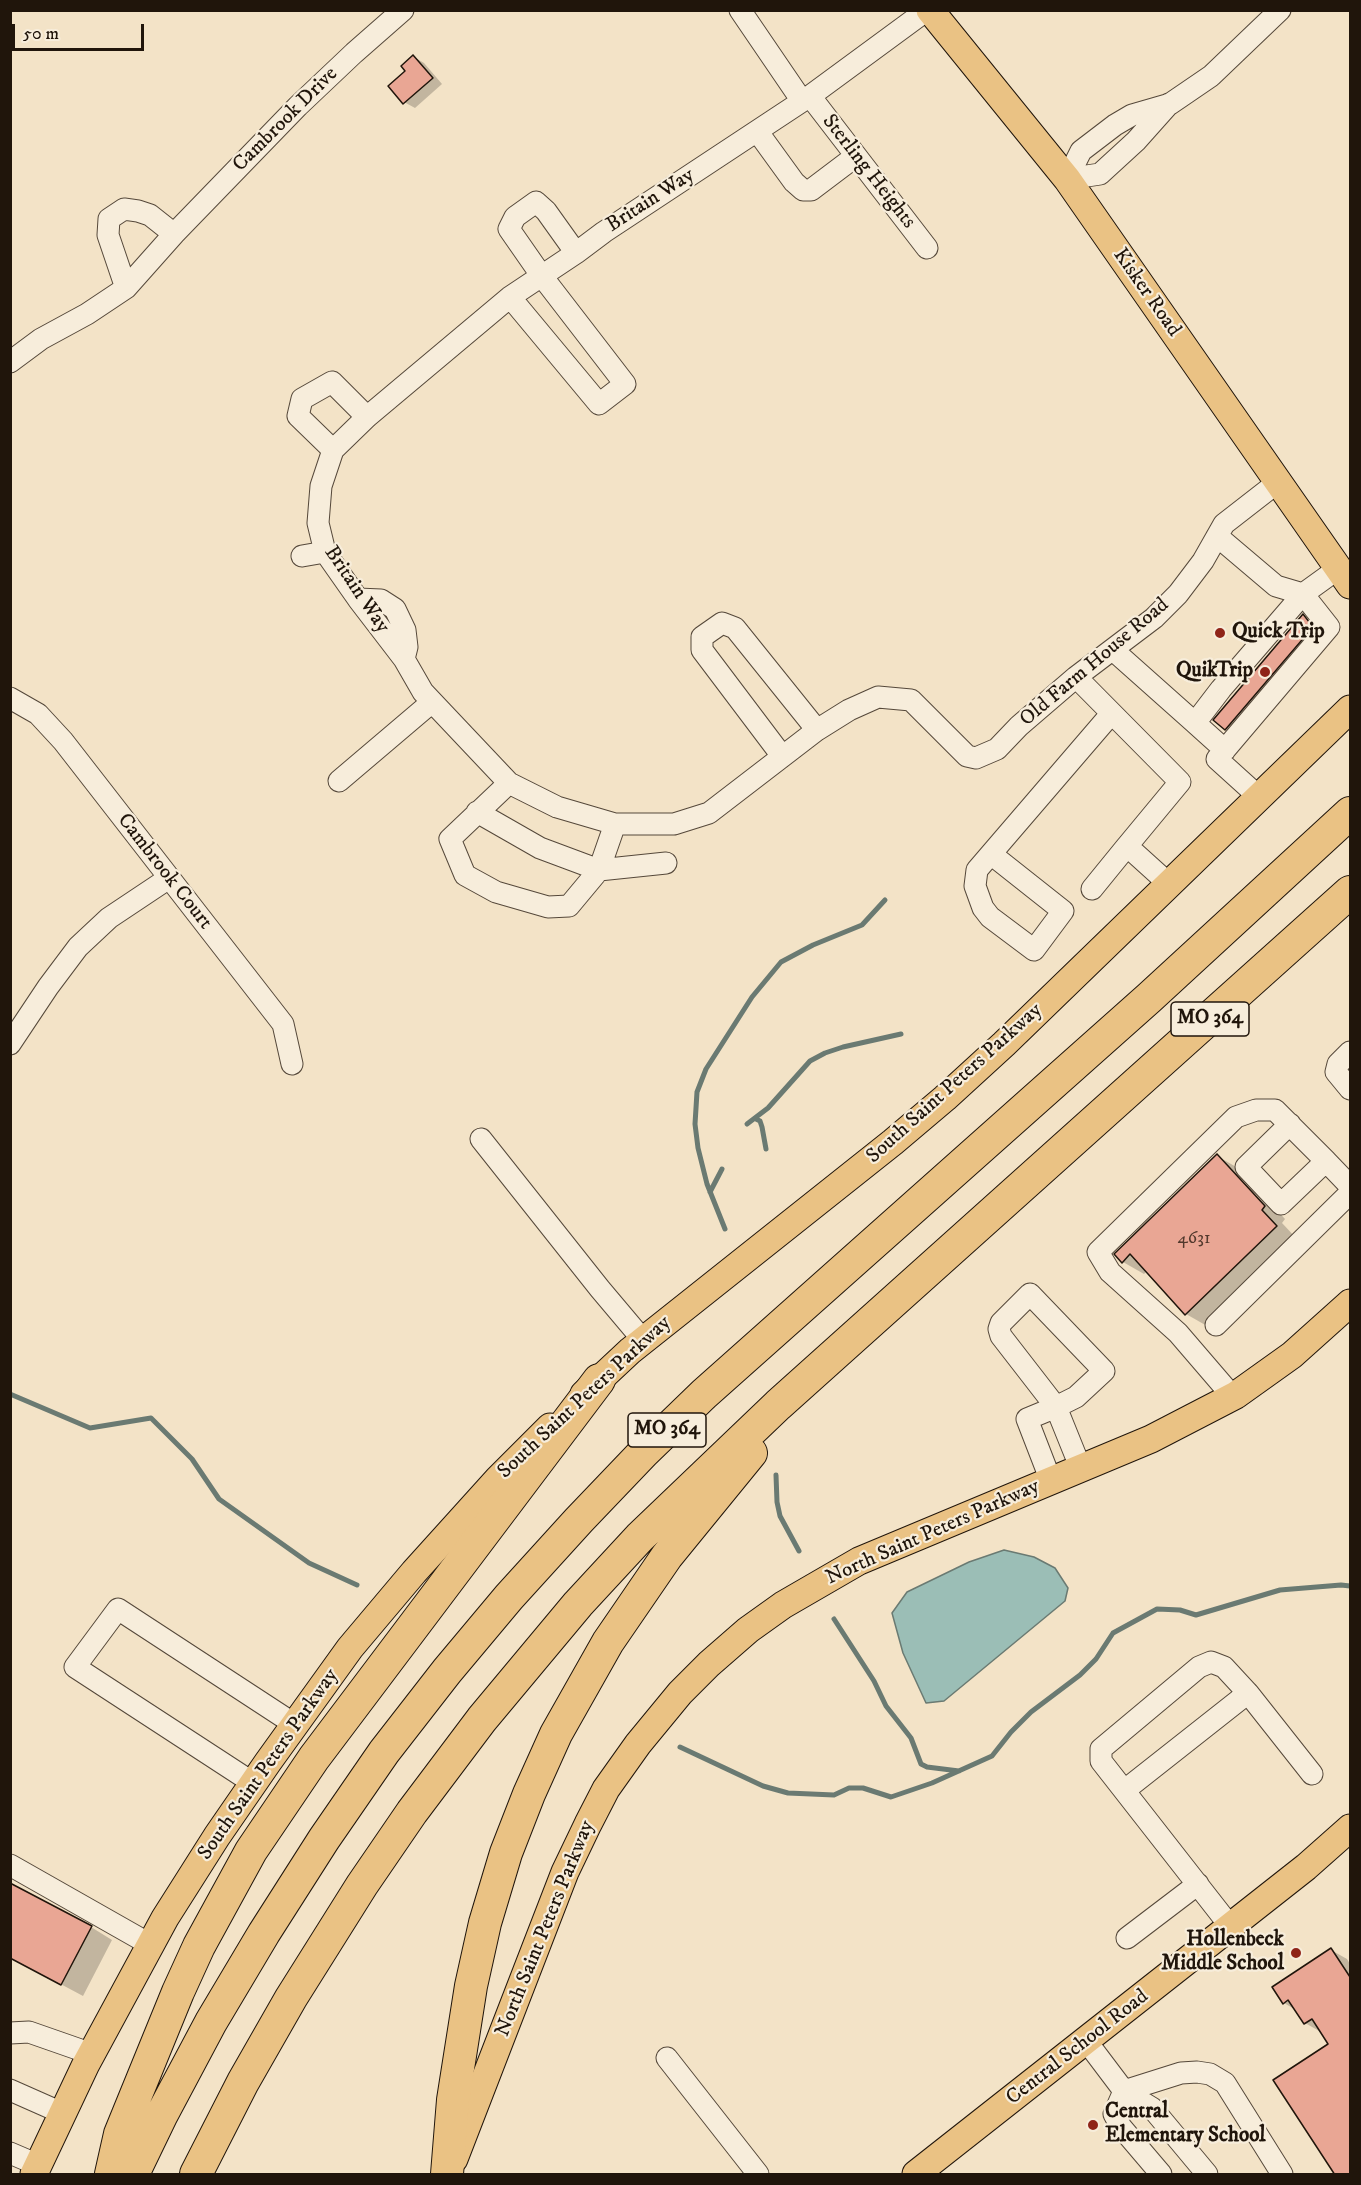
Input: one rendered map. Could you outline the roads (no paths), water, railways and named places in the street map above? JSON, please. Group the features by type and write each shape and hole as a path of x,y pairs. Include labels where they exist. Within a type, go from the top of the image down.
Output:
{"highway":[{"name":"MO 364","path":"133,2175 161,2116 211,2022 324,1839 384,1752 447,1671 509,1597 619,1477 704,1394 1158,990 1350,813"},
{"name":"MO 364","path":"196,2175 243,2082 324,1942 412,1812 482,1719 578,1604 640,1537 709,1469 1350,892"},
{"path":"448,2175 453,2100 461,2040 485,1923 507,1854 556,1734 603,1651 667,1556 728,1480 839,1350"},
{"path":"111,2175 120,2134 178,1992 199,1946 252,1851 314,1758 599,1380"}],"main road":[{"name":"Kisker Road","path":"928,10 1067,179 1345,577"},
{"name":"South Saint Peters Parkway","path":"36,2170 62,2113 150,1945 217,1836 294,1724 350,1648 414,1572 498,1479 599,1380 644,1340 945,1098 1004,1044 1350,709"},
{"name":"North Saint Peters Parkway","path":"448,2175 564,1872 606,1789 638,1744 680,1693 748,1630 809,1589 859,1562 1151,1439 1233,1397 1292,1355 1350,1303"},
{"name":"Central School Road","path":"916,2175 1306,1867 1350,1828"}],"street":[{"name":"Cambrook Drive","path":"10,362 41,339 87,314 126,288 174,234 298,106 404,10"},
{"name":"Sterling Heights","path":"740,10 806,99 856,156 927,248"},
{"name":"Britain Way","path":"928,10 806,99 510,297 367,417 333,450 321,486 318,523 325,552 357,599 404,659 423,692 508,783 557,807 615,824 674,825 710,813 817,730 849,710 878,697 911,700 967,756 976,758"},
{"path":"1067,179 1100,174 1142,135 1170,104 1211,76 1280,10"},
{"path":"1067,179 1081,151 1115,125 1132,115 1170,104"},
{"path":"757,131 794,182 803,190 811,190 856,156"},
{"path":"510,297 599,404 625,384 541,275 509,229 515,217 536,202 546,211 576,253"},
{"path":"126,288 108,235 110,219 124,209 138,211 150,215 174,234"},
{"path":"333,450 298,416 302,399 332,382 367,417"},
{"name":"Old Farm House Road","path":"976,758 996,749 1076,677 1154,618 1178,594 1203,561 1224,524 1278,482"},
{"path":"1217,536 1276,586 1304,594 1329,627 1217,759 1259,797"},
{"path":"302,556 325,552"},
{"path":"1195,723 1221,689 1304,594 1345,577"},
{"path":"782,756 702,650 702,637 722,623 735,628 817,730"},
{"path":"1113,650 1225,750"},
{"path":"1076,677 1180,782 1092,889"},
{"name":"Cambrook Court","path":"10,698 38,714 63,741 283,1024 292,1064"},
{"path":"339,781 432,702"},
{"path":"991,854 1063,911 1034,950 990,917 983,908 975,886 975,876 977,870 1111,714"},
{"path":"508,783 450,839 465,875 496,892 548,907 569,906 599,870 615,824"},
{"path":"477,812 540,848 599,870 666,862"},
{"path":"1127,846 1169,884"},
{"path":"10,1044 78,947 109,918 169,878"},
{"path":"1350,1052 1338,1064 1336,1072 1350,1089"},
{"path":"1233,1397 1178,1333 1110,1272 1098,1252 1236,1117 1256,1110 1275,1110 1350,1186"},
{"path":"1290,1124 1246,1167 1281,1204 1326,1161"},
{"path":"481,1139 600,1289 644,1340"},
{"path":"1216,1325 1350,1193"},
{"path":"1051,1481 1027,1419 1056,1407 1076,1397 1104,1371 1030,1294 1001,1323 999,1329 1001,1336 1056,1407 1081,1468"},
{"path":"253,1783 75,1667 118,1609 294,1724"},
{"path":"1230,1926 1101,1761 1101,1749 1199,1667 1211,1662 1224,1666 1312,1774"},
{"path":"1125,1790 1248,1693"},
{"path":"10,1865 150,1945"},
{"path":"1127,1938 1197,1884"},
{"path":"10,2033 28,2031 92,2054"},
{"path":"1087,2042 1124,2091 1152,2108 1207,2175"},
{"path":"667,2058 758,2175"},
{"path":"1161,2175 1121,2127 1114,2114 1124,2091 1181,2073 1210,2074 1225,2083 1282,2175"},
{"path":"10,2090 62,2113"},
{"path":"10,2153 36,2170"}],"water":[{"path":"1004,1550 1034,1557 1055,1568 1068,1588 1065,1601 944,1701 926,1703 903,1653 892,1613 907,1592 969,1562"}],"waterway":[{"path":"725,1229 707,1184 695,1124 697,1092 706,1069 752,997 781,962 813,945 862,925 885,900"},
{"path":"747,1124 768,1108 810,1061 843,1047 901,1034"},
{"path":"756,1119 760,1121 766,1149"},
{"path":"710,1192 722,1169"},
{"path":"10,1394 90,1428 151,1418 192,1459 219,1499 309,1563 357,1585"},
{"path":"776,1475 780,1516 799,1551"},
{"path":"680,1747 763,1786 788,1793 834,1795 849,1788 863,1788 891,1797 932,1783 992,1756 1031,1712 1080,1675 1096,1659 1113,1633 1157,1609 1180,1610 1196,1615 1280,1590 1350,1586"},
{"path":"834,1619 874,1681 886,1706 911,1738 921,1764 927,1767 959,1771"}],"place":[{"name":"Quick Trip","path":"1220,633"},
{"name":"QuikTrip","path":"1265,672"},
{"name":"Hollenbeck Middle School","path":"1296,1953"},
{"name":"Central Elementary School","path":"1093,2125"}]}
